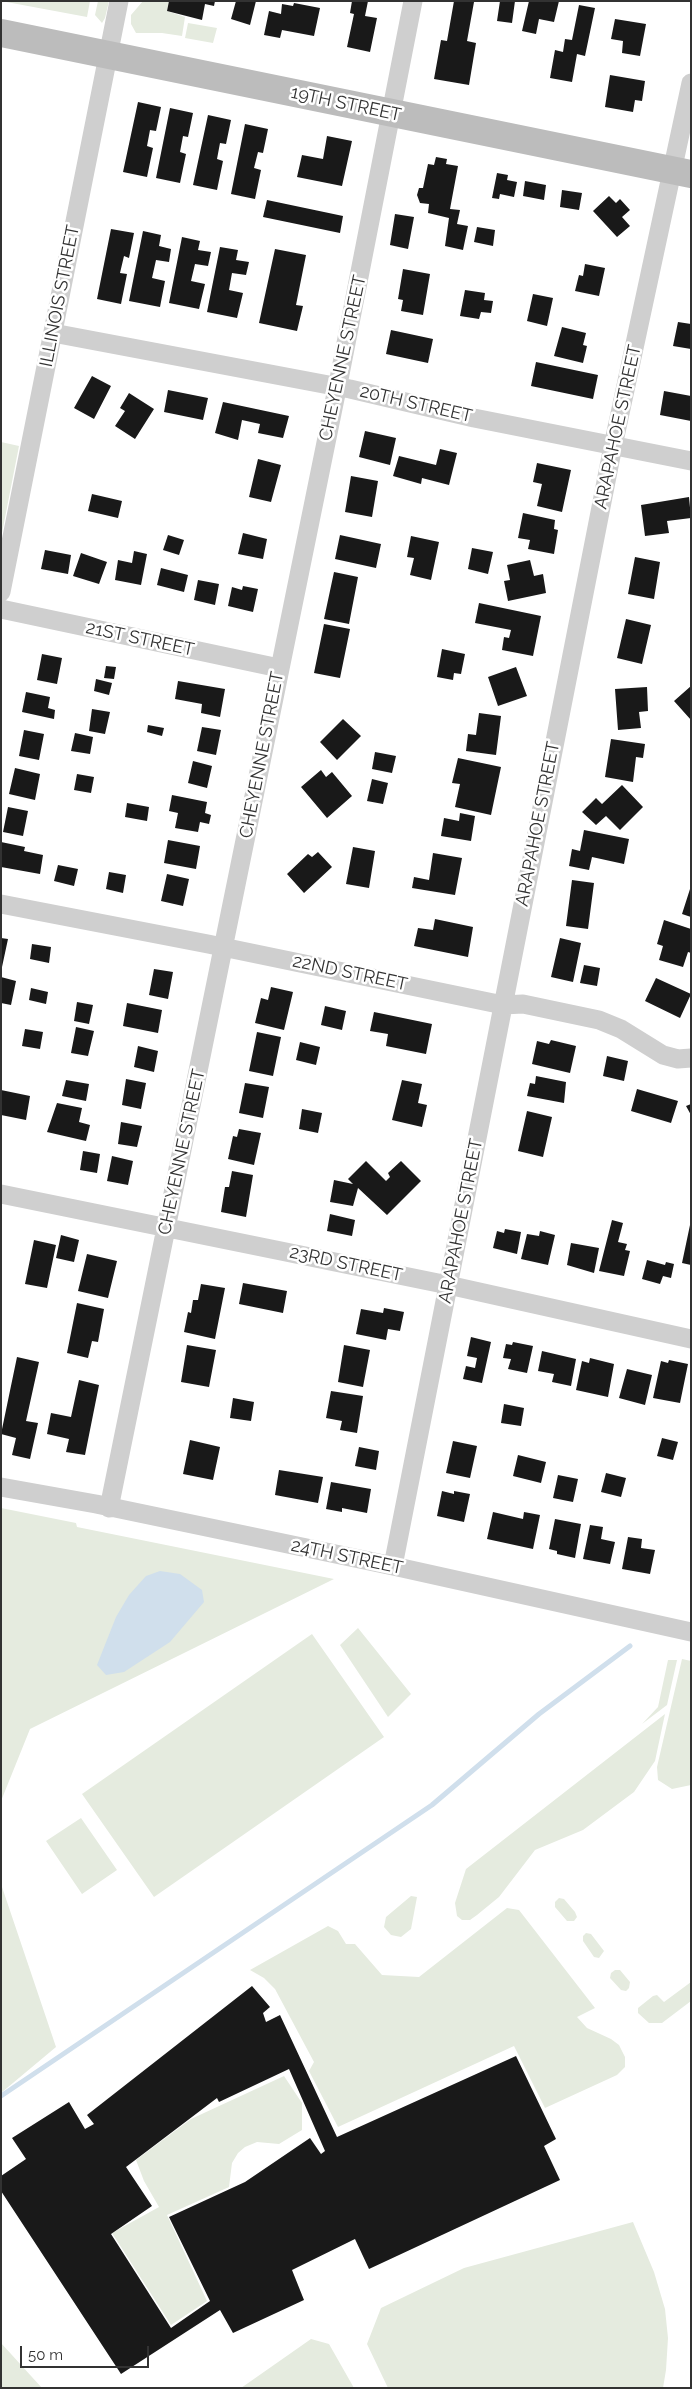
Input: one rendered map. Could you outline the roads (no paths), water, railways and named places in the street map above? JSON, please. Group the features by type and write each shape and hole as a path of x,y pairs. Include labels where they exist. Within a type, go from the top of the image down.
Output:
{"main road":[{"name":"19TH STREET","path":"1,17 109,46 682,163"},
{"name":"19TH STREET","path":"1,33 109,46"}],"street":[{"name":"ILLINOIS STREET","path":"1,592 119,1"},
{"name":"CHEYENNE STREET","path":"110,1508 337,387 413,1"},
{"name":"ARAPAHOE STREET","path":"393,1566 613,446 682,163 691,83"},
{"name":"20TH STREET","path":"53,333 337,387 613,446 691,460"},
{"name":"21ST STREET","path":"1,609 279,668"},
{"name":"22ND STREET","path":"1,904 503,1004 523,1004 599,1020 621,1029 663,1055 678,1059 691,1058"},
{"name":"23RD STREET","path":"1,1194 448,1285 691,1339"},
{"name":"24TH STREET","path":"1,1487 393,1566 691,1632"}],"water":[{"path":"160,1571 180,1574 202,1590 204,1602 170,1642 124,1672 106,1675 97,1665 116,1617 129,1595 146,1576"}],"waterway":[{"path":"1,2096 432,1805 539,1714 630,1646"}]}
